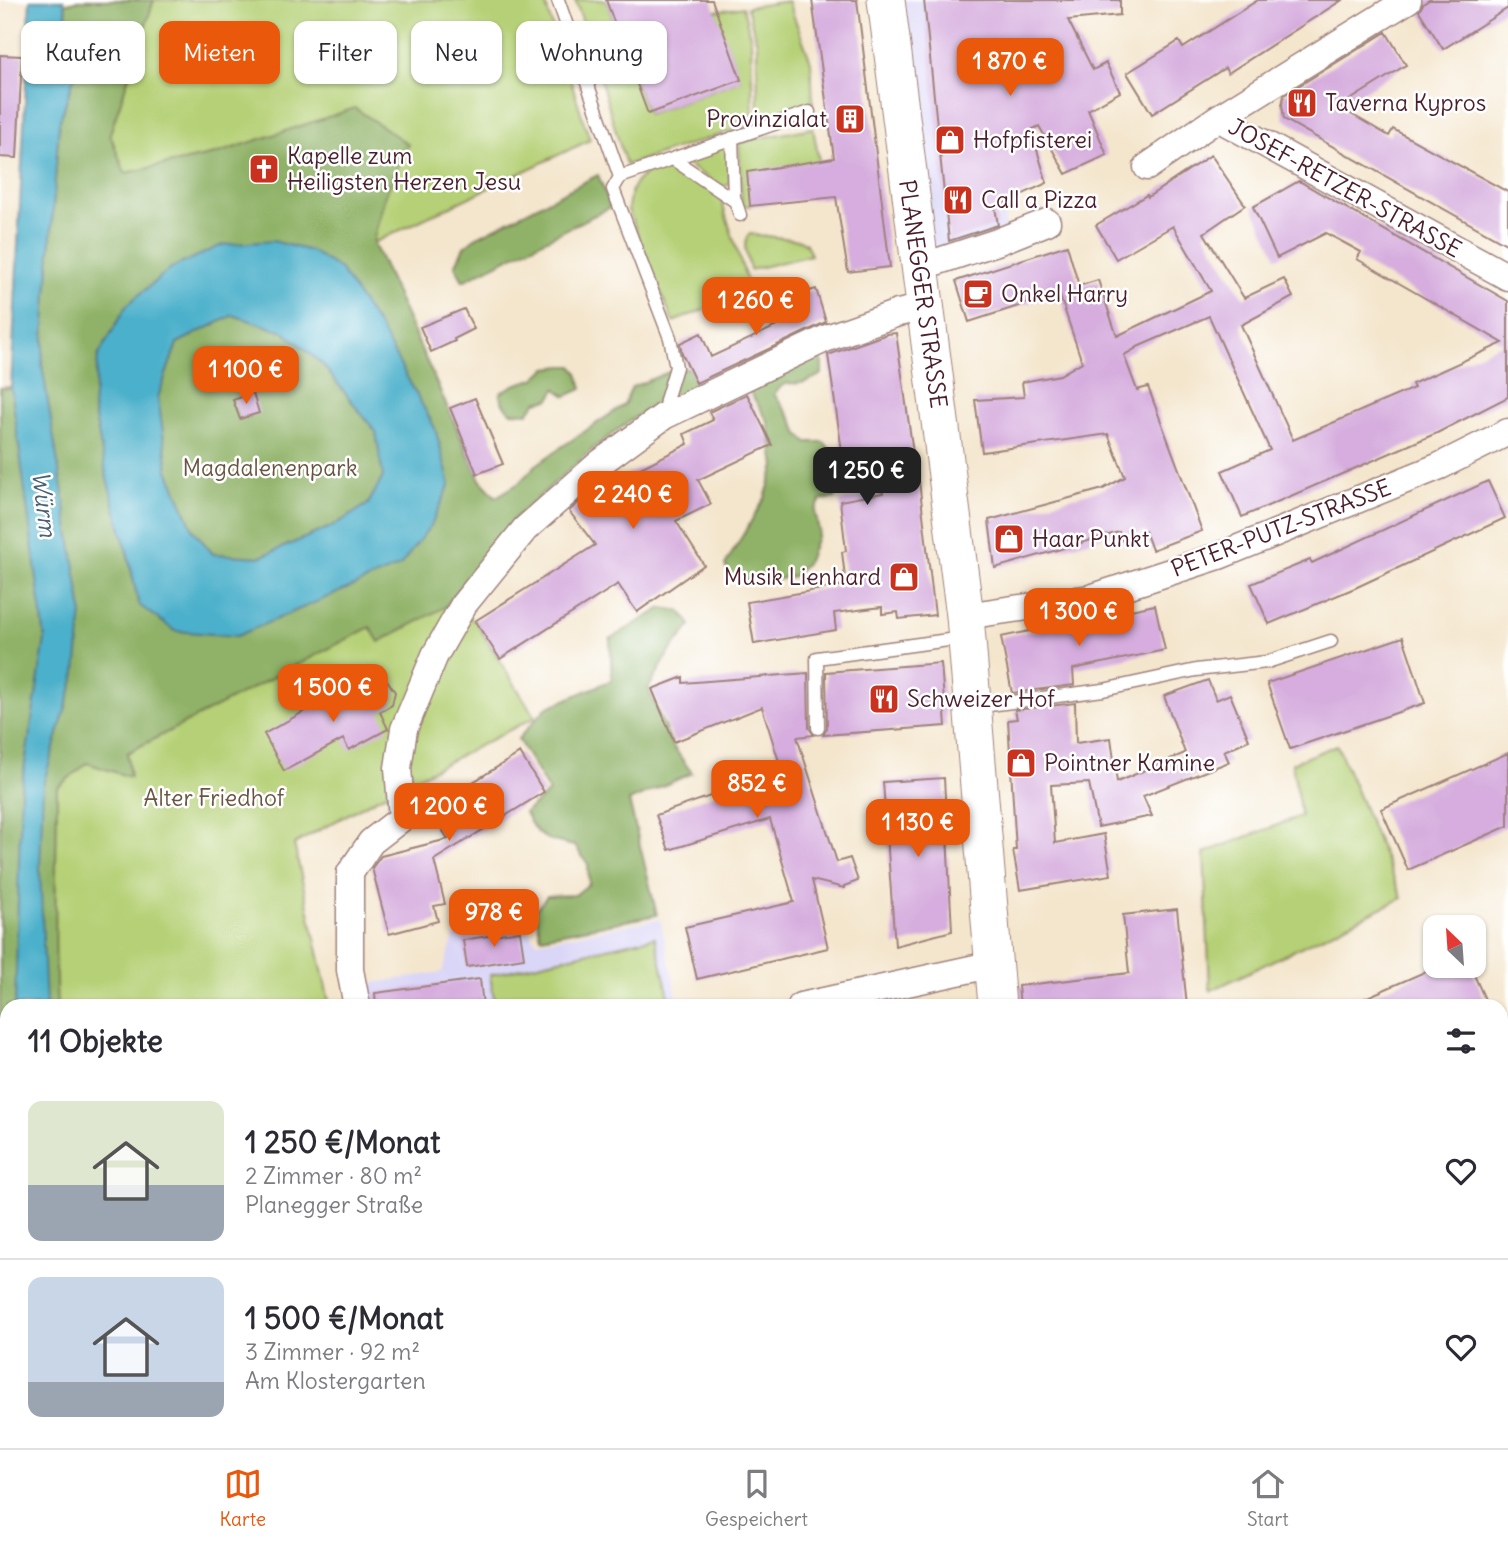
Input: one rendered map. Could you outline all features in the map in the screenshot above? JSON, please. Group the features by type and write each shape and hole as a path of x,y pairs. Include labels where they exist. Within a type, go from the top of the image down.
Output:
{"main road":[{"name":"PLANEGGER STRASSE","path":"886,0 974,707 996,999"}],"street":[{"path":"1147,167 1218,118 1408,0"},
{"name":"JOSEF-RETZER-STRASSE","path":"1218,118 1508,277"},
{"path":"920,261 936,262 1047,222"},
{"path":"356,999 350,970 350,873 371,842 402,818 398,768 404,729 435,655 464,604 525,529 600,463 664,416 827,338 898,313 926,307"},
{"name":"PETER-PUTZ-STRASSE","path":"965,626 1090,598 1219,556 1450,461 1508,432"},
{"path":"833,999 994,964"}],"lane":[{"path":"558,0 620,177"},
{"path":"664,416 676,367 670,338 613,189 620,177 809,112"},
{"path":"732,138 736,201 740,215"},
{"path":"673,159 736,201"},
{"path":"818,728 817,658 965,626"},
{"path":"974,707 1103,690 1196,670 1267,662 1331,641"}],"shaded area":[{"path":"904,0 1007,0 992,71 1006,235 933,252"},
{"path":"660,919 677,999 369,999 367,984 442,972 455,934 522,921 537,942"}],"green space":[{"path":"79,0 544,0 551,21 516,21 516,84 572,84 590,140 373,243 480,480 515,518 445,607 475,621 535,717 294,844 328,999 0,999 0,388 11,387 54,84 145,84 145,21 63,21 65,4"},
{"path":"79,0 154,0 145,27 145,21 67,21 65,4"},
{"path":"575,0 606,0 614,21 583,21"},
{"path":"788,1 811,62 813,103 758,123 757,43 747,7"},
{"path":"743,7 751,41 753,124 626,165 602,84 637,84 648,114 740,80 715,11"},
{"path":"72,84 126,84 110,134 125,173 215,154 355,108 408,144 385,196 373,242 480,480 496,497 519,483 535,466 560,448 624,405 632,387 669,372 689,368 698,388 652,405 596,446 515,518 445,607 379,642 370,627 127,753 130,777 87,763 57,788 57,999 0,999 0,388 46,390 42,365 59,123","holes":["273,241 431,525 139,605 93,407"]},
{"path":"813,128 819,161 750,206 742,205 739,142"},
{"path":"727,144 730,181 727,186 720,186 680,160"},
{"path":"673,163 719,194 750,291 673,322 628,210 632,189 640,177"},
{"path":"598,175 611,207 463,281 455,266 464,247 475,238"},
{"path":"749,234 800,240 806,244 811,255 750,270 745,246"},
{"name":"Magdalenenpark","path":"233,315 284,332 322,364 376,432 383,477 368,504 333,526 260,557 213,554 193,530 168,470 158,397 177,343"},
{"path":"816,354 822,362 822,374 805,382 786,384 774,394 798,433 807,442 824,442 832,452 835,498 821,500 815,511 819,531 808,561 794,576 774,580 732,579 725,565 765,498 775,466 768,421 748,389"},
{"path":"572,366 578,373 582,389 566,396 556,389 550,399 536,402 528,413 511,412 503,404 500,393 534,379 547,368"},
{"path":"662,608 680,611 691,625 671,650 648,689 672,745 692,773 629,801 657,915 541,937 535,911 547,896 575,895 589,884 588,864 575,846 544,837 529,821 525,812 549,792 518,739 546,708 612,680 610,639"},
{"path":"1337,745 1402,898 1210,991 1204,853 1301,816 1292,763"},
{"path":"655,937 670,999 494,999 490,975"}],"water":[{"path":"30,0 64,0 67,21 29,21"},
{"name":"Würm","path":"26,84 72,84 59,123 42,365 82,611 76,673 43,785 40,869 46,999 15,999 21,789 45,639 11,387"},
{"path":"273,241 311,251 340,269 381,330 435,428 450,484 431,525 400,566 237,636 175,631 139,605 107,479 93,407 98,356 127,305 171,268 222,245","holes":["233,315 284,332 322,364 376,432 383,477 368,504 333,526 260,557 213,554 193,530 168,470 158,397 177,343"]}],"building":[{"path":"606,0 712,0 741,80 648,114 637,84 667,84 667,21 614,21"},
{"name":"Provinzialat","path":"812,0 857,0 890,267 848,272 836,197 750,206 747,172 834,158"},
{"path":"924,0 1120,0 1120,15 1068,20 1093,70 1106,63 1120,92 1088,110 1107,155 1066,174 1039,126 1031,130 1047,183 995,207 998,225 949,241"},
{"path":"1258,0 1342,0 1228,73 1225,68 1152,114 1127,73 1179,41 1183,48"},
{"path":"1429,0 1508,0 1508,8 1443,49 1419,11"},
{"path":"1386,32 1406,65 1339,107 1389,136 1393,129 1508,192 1508,245 1284,119 1284,95"},
{"path":"0,55 21,56 17,158 0,157"},
{"path":"1211,155 1245,205 1204,233 1244,298 1284,279 1293,297 1241,325 1293,440 1414,388 1412,384 1503,343 1357,259 1361,252 1326,233 1277,258 1253,207 1299,181 1508,301 1508,397 1437,433 1242,517 1222,471 1270,450 1209,316 1124,355 1137,390 1148,387 1202,531 1152,550 1145,531 1122,540 1119,532 995,568 989,520 1103,489 1125,477 1108,434 982,452 975,400 1024,397 1022,382 1060,375 1082,362 1059,293 969,322 956,281 1067,245 1079,286 1098,280 1117,336 1211,291 1173,226 1116,259 1096,225 1147,195 1148,197"},
{"path":"816,289 826,322 696,383 682,354 680,343 701,333 711,357 781,324 774,302"},
{"path":"464,309 474,329 431,352 420,327"},
{"path":"896,333 919,481 935,615 899,619 898,612 882,614 882,607 834,613 836,630 754,644 747,602 846,585 842,552 846,551 840,501 883,493 879,453 843,458 828,355"},
{"path":"253,393 259,413 240,419 233,400"},
{"path":"747,394 772,445 698,480 711,504 676,521 704,565 637,612 618,584 500,659 475,621 595,545 569,511 610,475 615,481 688,444 684,434 713,420 709,412"},
{"path":"475,398 503,464 477,474 450,408"},
{"path":"1488,481 1505,518 1355,588 1269,624 1251,584 1310,560 1312,563"},
{"path":"1155,605 1165,650 1073,669 1074,685 1012,693 1001,637"},
{"path":"1403,637 1425,703 1290,749 1267,683"},
{"name":"Schweizer Hof","path":"941,663 946,726 823,735 827,728 826,672"},
{"path":"808,673 809,728 814,735 797,737 837,862 850,858 858,881 844,888 812,880 828,948 697,979 685,927 794,902 770,819 669,850 656,815 782,771 762,707 674,742 652,689 683,677 683,683"},
{"path":"374,680 387,680 395,692 392,705 380,712 388,729 349,750 343,739 284,771 264,734 341,691 344,696"},
{"path":"1208,680 1216,700 1230,694 1249,740 1224,751 1229,762 1143,796 1152,816 1098,827 1089,783 1051,785 1055,843 1104,834 1111,875 1020,890 1013,850 1016,850 1008,720 1017,719 1015,710 1075,703 1076,743 1111,738 1117,782 1185,753 1164,696"},
{"path":"520,753 544,792 434,860 445,904 434,906 438,921 389,934 372,868 381,856 448,839 429,809"},
{"path":"1508,753 1508,826 1408,870 1381,809"},
{"path":"944,778 952,931 895,946 883,782"},
{"path":"1177,909 1186,999 1019,999 1018,986 1129,973 1123,915"},
{"path":"520,931 524,958 467,967 463,940"},
{"path":"1423,973 1423,978 1475,978 1485,999 1363,999"},
{"path":"480,979 482,999 375,999 375,993"}],"place":[{"name":"Taverna Kypros","path":"1302,103"},
{"name":"Provinzialat","path":"850,119"},
{"name":"Hofpfisterei","path":"950,140"},
{"name":"Kapelle zum Heiligsten Herzen Jesu","path":"264,169"},
{"name":"Call a Pizza","path":"958,200"},
{"name":"Onkel Harry","path":"978,294"},
{"name":"Haar Punkt","path":"1009,539"},
{"name":"Musik Lienhard","path":"904,577"},
{"name":"Schweizer Hof","path":"884,699"},
{"name":"Pointner Kamine","path":"1021,763"}],"park label":[{"name":"Alter Friedhof","path":"214,798"}]}
